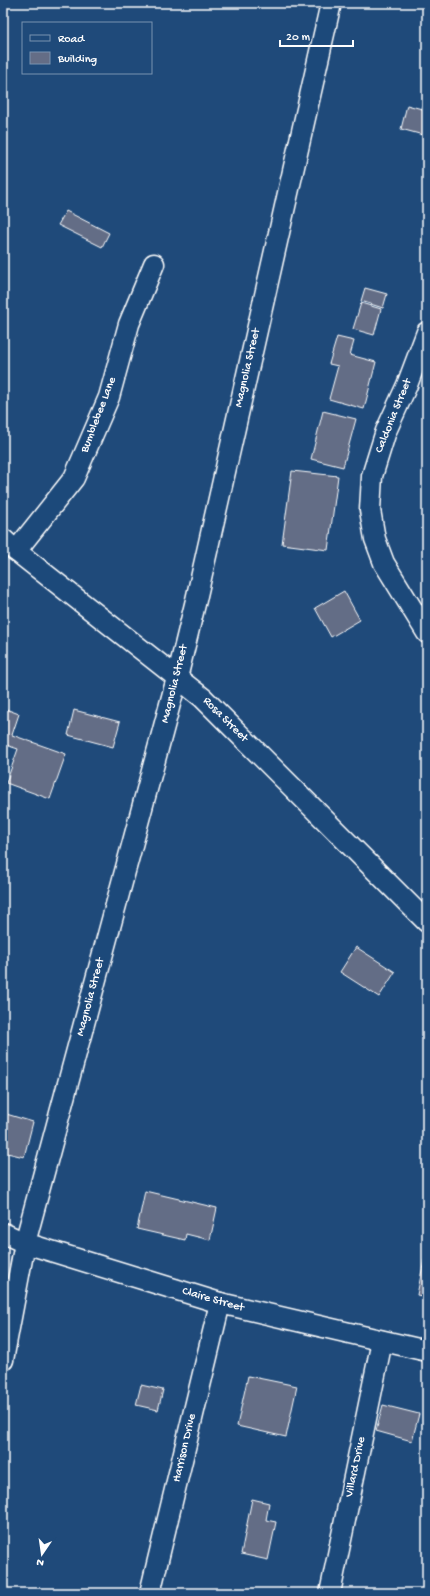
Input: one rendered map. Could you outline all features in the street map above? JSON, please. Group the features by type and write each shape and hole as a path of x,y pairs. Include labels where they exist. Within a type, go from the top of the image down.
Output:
{"street":[{"name":"Magnolia Street","path":"3,1360 25,1243 177,678 198,593 331,3"},
{"name":"Bumblebee Lane","path":"10,545 74,478 110,397 129,324 154,264"},
{"name":"Caldonia Street","path":"427,332 407,385 386,431 372,476 370,510 375,539 384,563 427,632"},
{"name":"Rosa Street","path":"10,545 203,698 427,922"},
{"name":"Claire Street","path":"3,1233 25,1243 220,1303 427,1351"},
{"name":"Harrison Drive","path":"150,1593 220,1303"},
{"name":"Villard Drive","path":"330,1593 382,1341"}],"building":[{"path":"427,93 427,136 401,129 407,105 422,109"},
{"path":"66,211 109,233 102,247 58,225"},
{"path":"365,288 387,294 383,308 361,301"},
{"path":"361,303 381,309 374,335 353,329"},
{"path":"337,337 354,341 350,355 376,362 364,409 329,399 338,366 329,364"},
{"path":"323,411 356,419 343,467 311,459"},
{"path":"292,471 338,476 328,550 282,544"},
{"path":"344,591 360,620 331,637 315,608"},
{"path":"3,708 19,714 12,735 66,754 50,799 6,783 18,749 3,744"},
{"path":"74,710 120,722 113,747 68,735"},
{"path":"356,947 395,972 379,997 340,972"},
{"path":"3,1113 33,1122 24,1157 3,1152"},
{"path":"145,1191 217,1208 210,1240 186,1234 185,1240 137,1229"},
{"path":"424,1260 427,1260 427,1297 417,1295"},
{"path":"248,1376 297,1386 286,1437 237,1426"},
{"path":"141,1385 163,1390 158,1410 136,1405"},
{"path":"383,1405 419,1414 412,1441 376,1431"},
{"path":"252,1499 269,1503 266,1520 276,1522 268,1560 241,1554"}]}
